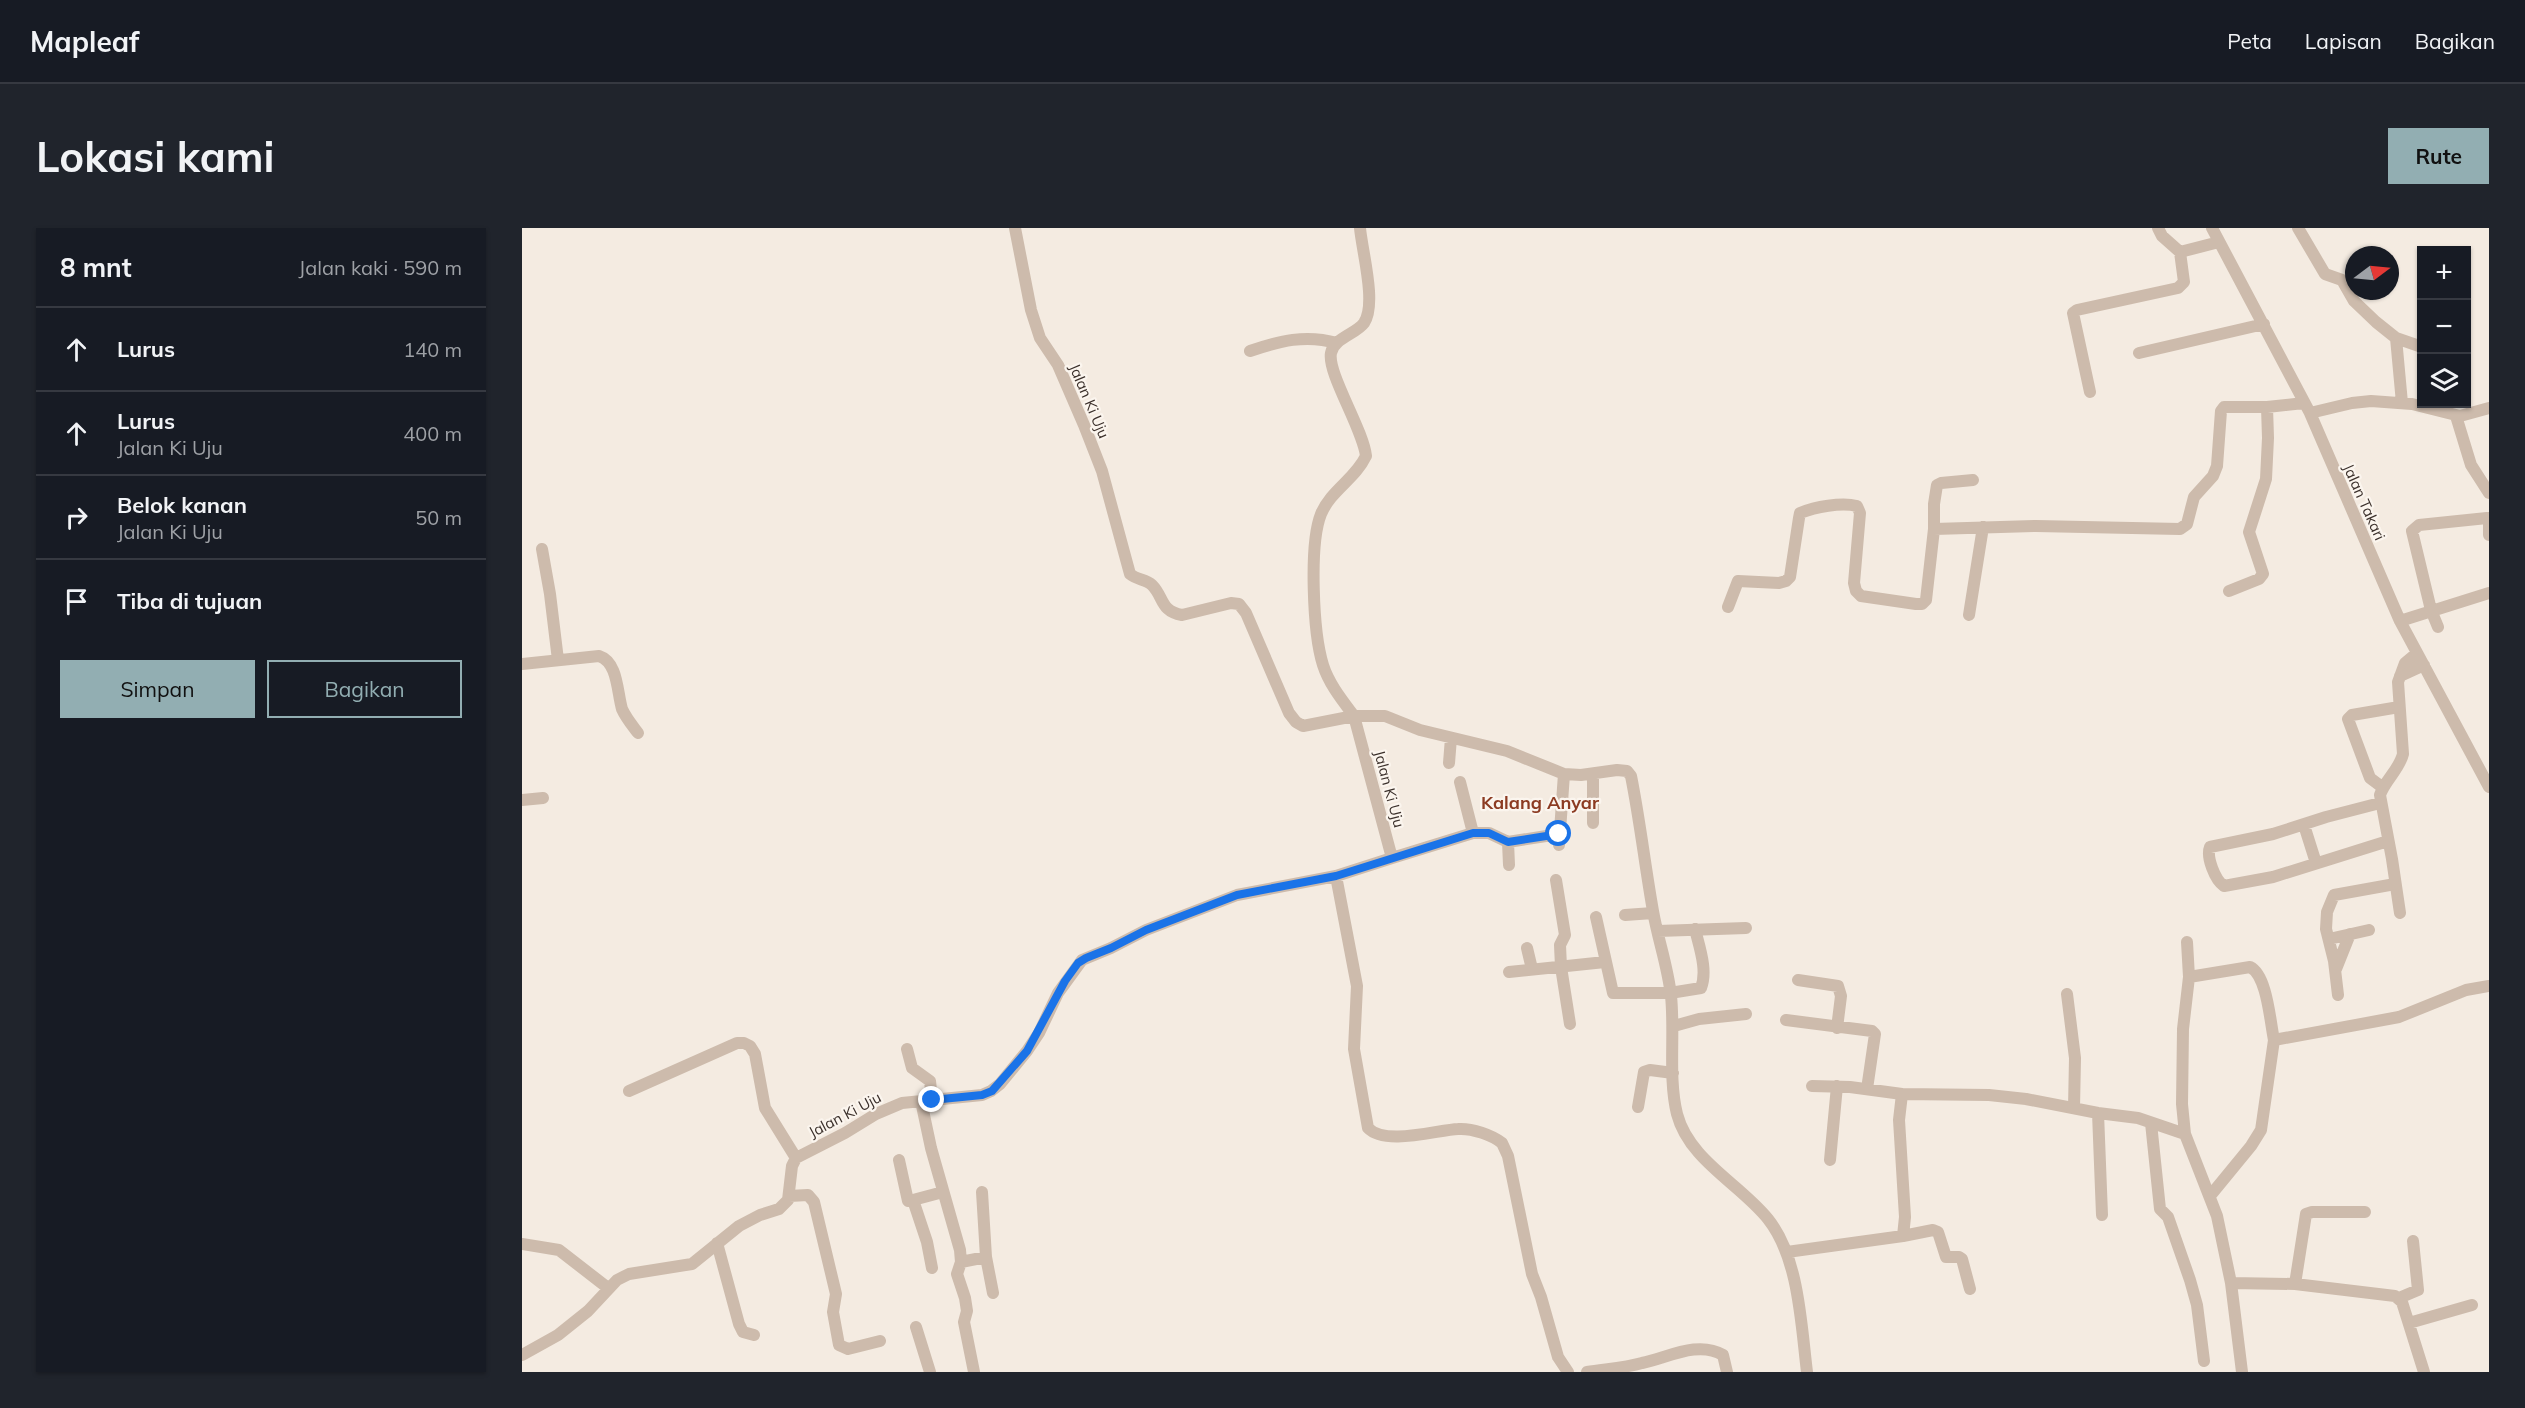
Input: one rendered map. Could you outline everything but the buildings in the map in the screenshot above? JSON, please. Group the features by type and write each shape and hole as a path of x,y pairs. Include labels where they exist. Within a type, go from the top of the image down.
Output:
{"street":[{"name":"Jalan Ki Uju","path":"796,1158 890,1107 926,1100 982,1095 992,1091 1027,1051 1082,960 1146,930 1237,895 1336,876 1392,858 1354,716 1303,726 1296,722 1289,713 1246,613 1239,604 1230,603 1182,615 1175,614 1165,607 1152,586 1130,574 1102,471 1058,366 1040,338 1031,310 1015,228"},
{"path":"1360,228 1369,297 1368,313 1363,324 1336,344 1331,352 1331,366 1358,428 1366,456 1362,464 1336,490 1321,514 1314,537 1318,639 1323,663 1340,698 1354,716 1385,716 1420,730 1507,751 1564,774 1593,774 1617,770 1627,771 1631,776 1653,913 1670,993 1674,1026 1673,1073 1677,1114 1692,1144 1706,1160 1746,1194 1769,1220 1787,1251 1798,1301 1807,1372"},
{"path":"2090,392 2073,313 2077,309 2178,288 2184,282 2180,252 2162,236 2158,228"},
{"name":"Jalan Takari","path":"2212,228 2307,408 2400,621 2489,787"},
{"path":"2298,228 2325,274 2342,280 2354,301 2396,338 2417,346"},
{"path":"2180,252 2219,242"},
{"path":"2139,353 2264,324"},
{"path":"1250,351 1285,339 1306,338 1336,344"},
{"path":"2396,338 2402,403"},
{"path":"1934,529 2180,529 2187,525 2194,497 2212,476 2217,466 2221,411 2224,406 2307,408 2371,401 2417,405"},
{"path":"2229,591 2259,579 2263,574 2249,532 2266,479 2268,438 2266,407"},
{"path":"2441,408 2456,416 2489,408"},
{"path":"2456,416 2471,465 2489,493"},
{"path":"1728,608 1738,581 1779,583 1790,577 1800,513 1849,504 1857,506 1860,513 1854,582 1856,591 1861,596 1922,604 1926,600 1937,485 1973,480"},
{"path":"2438,627 2431,610 2412,531 2419,525 2488,518 2489,535"},
{"path":"1969,615 1983,528"},
{"path":"542,549 558,660"},
{"path":"2400,621 2489,593"},
{"path":"2400,913 2380,803 2382,788 2401,763 2403,754 2398,707 2400,676 2405,663 2417,653"},
{"path":"522,664 599,656 606,658 611,664 623,710 638,733"},
{"path":"2400,676 2424,665"},
{"path":"2382,788 2370,778 2348,719 2352,715 2398,707"},
{"path":"1449,763 1451,738"},
{"path":"1392,858 1473,833 1489,833 1508,842 1559,839 1564,774"},
{"path":"1593,774 1593,823"},
{"path":"1460,782 1473,833"},
{"path":"522,800 543,798"},
{"path":"2380,803 2273,834 2211,847 2209,854 2218,882 2224,886 2273,877 2388,841"},
{"path":"2304,825 2316,863"},
{"path":"1508,842 1509,865"},
{"path":"1336,876 1357,986 1354,1049 1368,1128 1371,1131 1393,1136 1465,1129 1502,1143 1508,1156 1532,1274 1558,1357 1568,1372"},
{"path":"1556,880 1565,935 1560,945 1561,967 1570,1024"},
{"path":"2338,994 2326,918 2334,895 2395,884"},
{"path":"1625,915 1653,913"},
{"path":"1596,917 1613,993 1670,993 1691,991 1702,986 1702,958 1695,928"},
{"path":"1658,931 1746,928"},
{"path":"2329,939 2368,930"},
{"path":"2335,969 2350,934"},
{"path":"2187,942 2189,977 2183,1029 2182,1104 2185,1134 2217,1216 2231,1283 2242,1372"},
{"path":"1527,948 1532,969"},
{"path":"1509,972 1605,962"},
{"path":"2189,977 2250,967 2256,970 2262,980 2274,1040 2261,1130 2251,1146 2210,1196"},
{"path":"1798,980 1838,986 1841,996 1837,1028"},
{"path":"2274,1040 2399,1017 2466,990 2489,986"},
{"path":"2067,994 2075,1058 2074,1108"},
{"path":"1674,1026 1699,1019 1746,1014"},
{"path":"1786,1020 1812,1022 1874,1033 1867,1089"},
{"path":"522,1355 558,1335 588,1311 608,1288 629,1274 692,1264 750,1219 779,1209 786,1203 789,1196 792,1166 796,1158 765,1108 755,1054 750,1046 736,1043 629,1091"},
{"path":"907,1049 912,1068 930,1081 926,1100 943,1192 955,1231 961,1262 957,1274 965,1298 967,1311 964,1322 973,1372"},
{"path":"1638,1107 1644,1072 1650,1070 1673,1073"},
{"path":"1812,1086 1837,1086 1902,1094 1989,1095 2138,1118 2185,1134"},
{"path":"1830,1160 1837,1086"},
{"path":"1902,1094 1899,1120 1905,1217 1903,1236"},
{"path":"2098,1113 2102,1215"},
{"path":"2151,1123 2160,1209 2168,1217 2190,1280 2197,1305 2204,1361"},
{"path":"899,1160 908,1201 943,1192"},
{"path":"982,1192 986,1257 993,1293"},
{"path":"789,1196 808,1195 814,1202 836,1294 833,1312 839,1345 848,1349 880,1341"},
{"path":"913,1200 927,1242 932,1268"},
{"path":"2295,1284 2306,1214 2365,1212"},
{"path":"1787,1251 1933,1230 1938,1232 1946,1257 1957,1256 1962,1260 1970,1288"},
{"path":"2231,1283 2295,1284 2399,1298 2418,1290 2413,1241"},
{"path":"717,1243 720,1263 741,1331 754,1335"},
{"path":"522,1244 559,1250 608,1288"},
{"path":"961,1262 986,1257"},
{"path":"2399,1298 2424,1372"},
{"path":"2409,1323 2472,1305"},
{"path":"916,1327 930,1372"},
{"path":"1587,1372 1641,1364 1691,1350 1718,1352 1723,1355 1727,1362 1727,1372"}],"district":[{"name":"Kalang Anyar","path":"1540,803"}],"route":[{"path":"932,1100 982,1095 992,1091 1027,1051 1039,1033 1058,993 1078,963 1146,930 1237,895 1336,876 1473,833 1489,833 1508,842 1559,834"}]}
